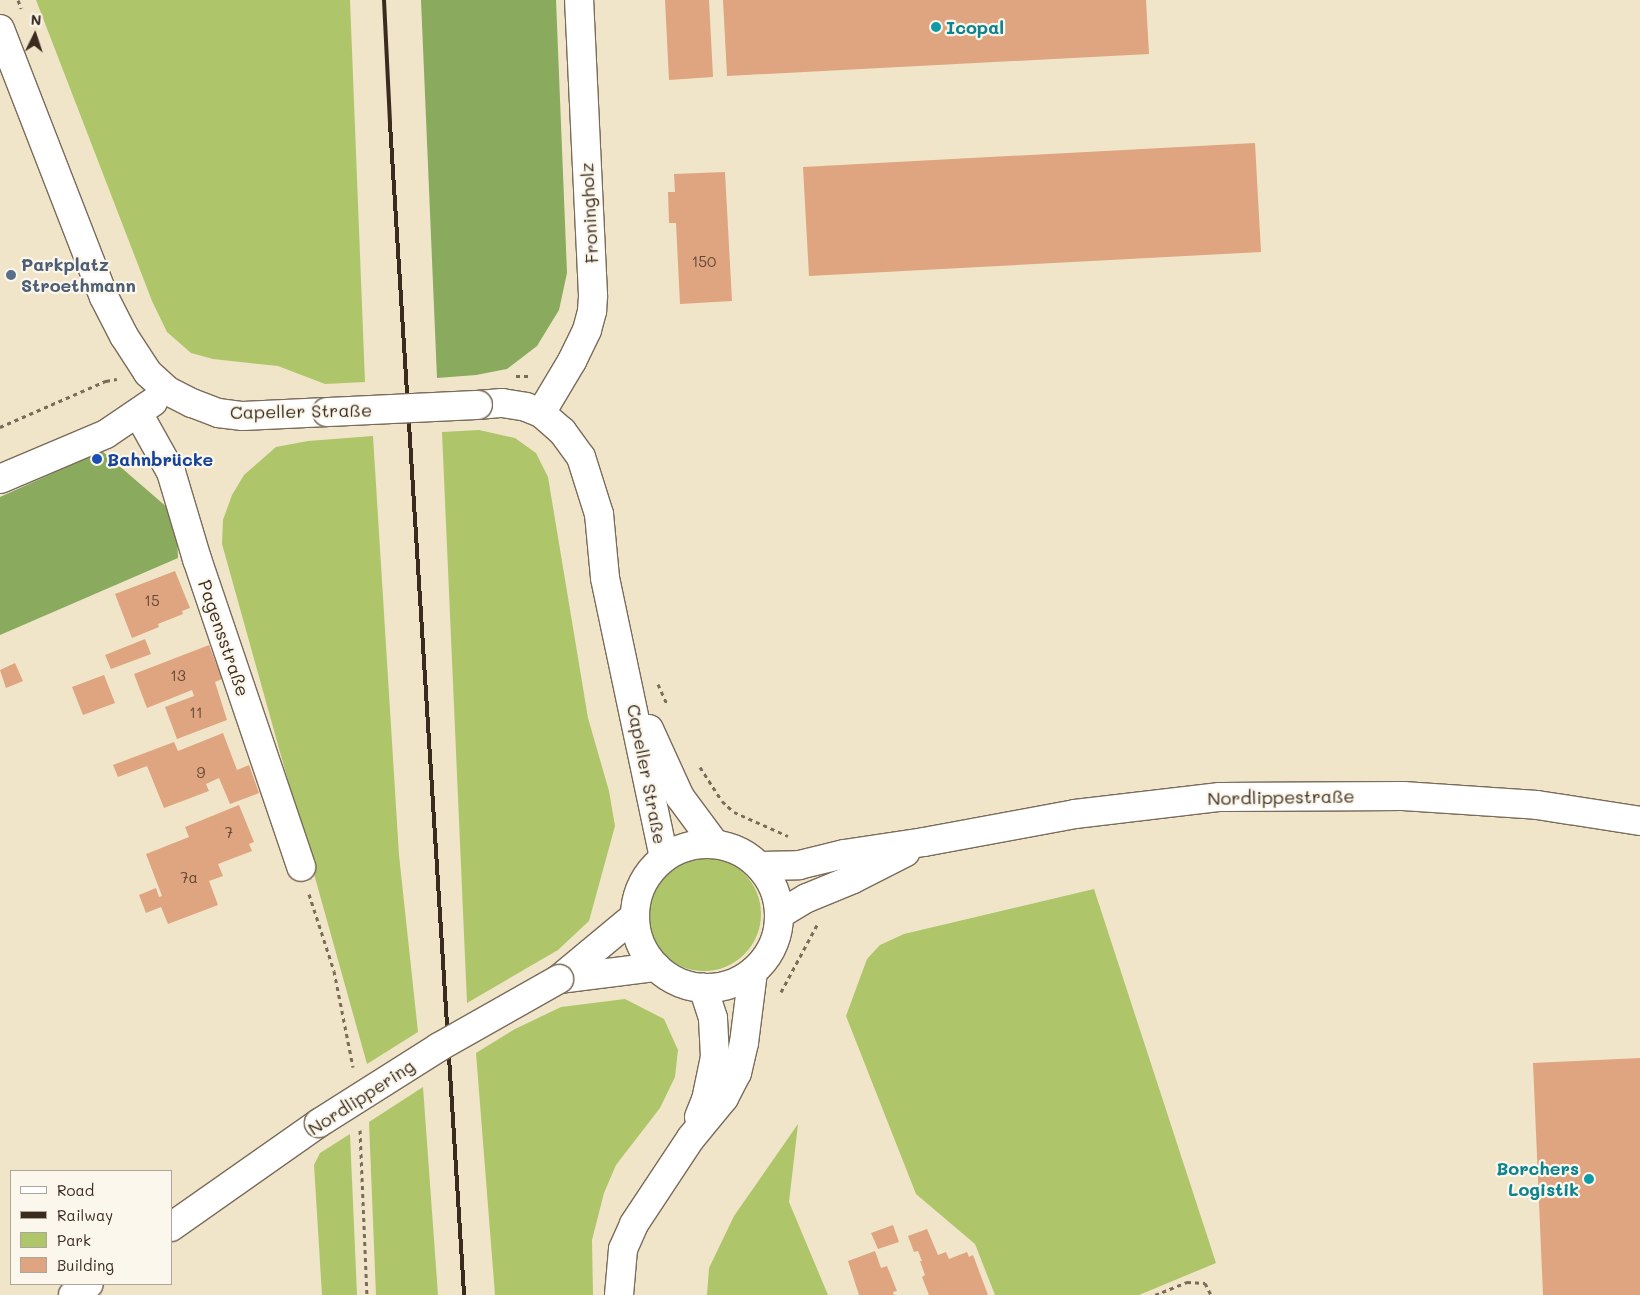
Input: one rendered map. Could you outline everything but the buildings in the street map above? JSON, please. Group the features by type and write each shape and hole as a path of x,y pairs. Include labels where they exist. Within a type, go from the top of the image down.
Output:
{"street":[{"name":"Froningholz","path":"542,413 572,361 587,330 592,303 579,0"},
{"name":"Capeller Straße","path":"0,29 104,297 124,336 148,373 168,391 218,413 243,416 502,403 526,406 542,413 562,431 576,450 590,483 599,514 605,578 664,858"},
{"path":"0,479 106,434 168,391"},
{"name":"Pagensstraße","path":"138,413 171,472 197,559 301,867"},
{"name":"Capeller Straße","path":"630,690 680,797 714,843"},
{"name":"Nordlippestraße","path":"760,866 799,865 844,854 924,842 1085,812 1173,801 1280,795 1403,796 1537,805 1640,821"},
{"name":"Nordlippestraße","path":"780,914 807,898 853,879 924,842"},
{"path":"714,843 747,854 760,866 777,896 780,914 778,936 768,956 753,972 732,984 703,988 677,982 656,967 640,944 635,916 639,891 648,871 664,858 687,845 714,843"},
{"name":"Nordlippering","path":"172,1225 318,1123 439,1046 559,979 635,916"},
{"name":"Nordlippering","path":"559,979 656,967"},
{"path":"619,1295 623,1249 634,1224 691,1138 724,1098 737,1073 744,1043 753,972"},
{"path":"691,1138 706,1100 715,1057 713,1018 703,988"},
{"path":"73,1295 88,1285"}],"path":[{"path":"1156,1295 1187,1282 1205,1283 1211,1295"}],"green space":[{"path":"36,0 350,0 365,382 325,384 278,366 213,359 191,353 167,332 152,301"},
{"path":"421,0 556,0 567,273 559,310 537,346 507,369 476,375 437,378"},
{"path":"479,430 515,438 536,453 548,477 588,718 609,791 615,826 589,921 558,950 467,1003 442,432"},
{"path":"373,436 399,855 418,1032 367,1064 222,544 223,520 232,495 244,475 276,447 308,441"},
{"path":"102,451 176,515 178,558 0,635 0,497"},
{"path":"704,857 726,862 744,874 756,892 761,914 756,936 744,954 726,966 704,971 682,966 664,954 652,936 647,914 652,892 664,874 682,862"},
{"path":"1094,889 1216,1263 1139,1295 995,1295 975,1244 916,1194 846,1016 867,959 880,945 904,934"},
{"path":"625,999 664,1019 678,1050 675,1077 660,1108 616,1165 604,1193 592,1240 593,1295 495,1295 476,1053 515,1029 561,1007"},
{"path":"423,1087 438,1295 376,1295 369,1122"},
{"path":"798,1124 789,1202 828,1295 707,1295 709,1268 734,1216"},
{"path":"350,1134 357,1295 322,1295 314,1165 320,1153"}],"railway":[{"path":"384,0 390,124 464,1295"}],"place":[{"name":"Icopal","path":"936,27"},
{"name":"Parkplatz Stroethmann","path":"11,275"},
{"name":"Bahnbrücke","path":"97,459"},
{"name":"Borchers Logistik","path":"1589,1179"}]}
